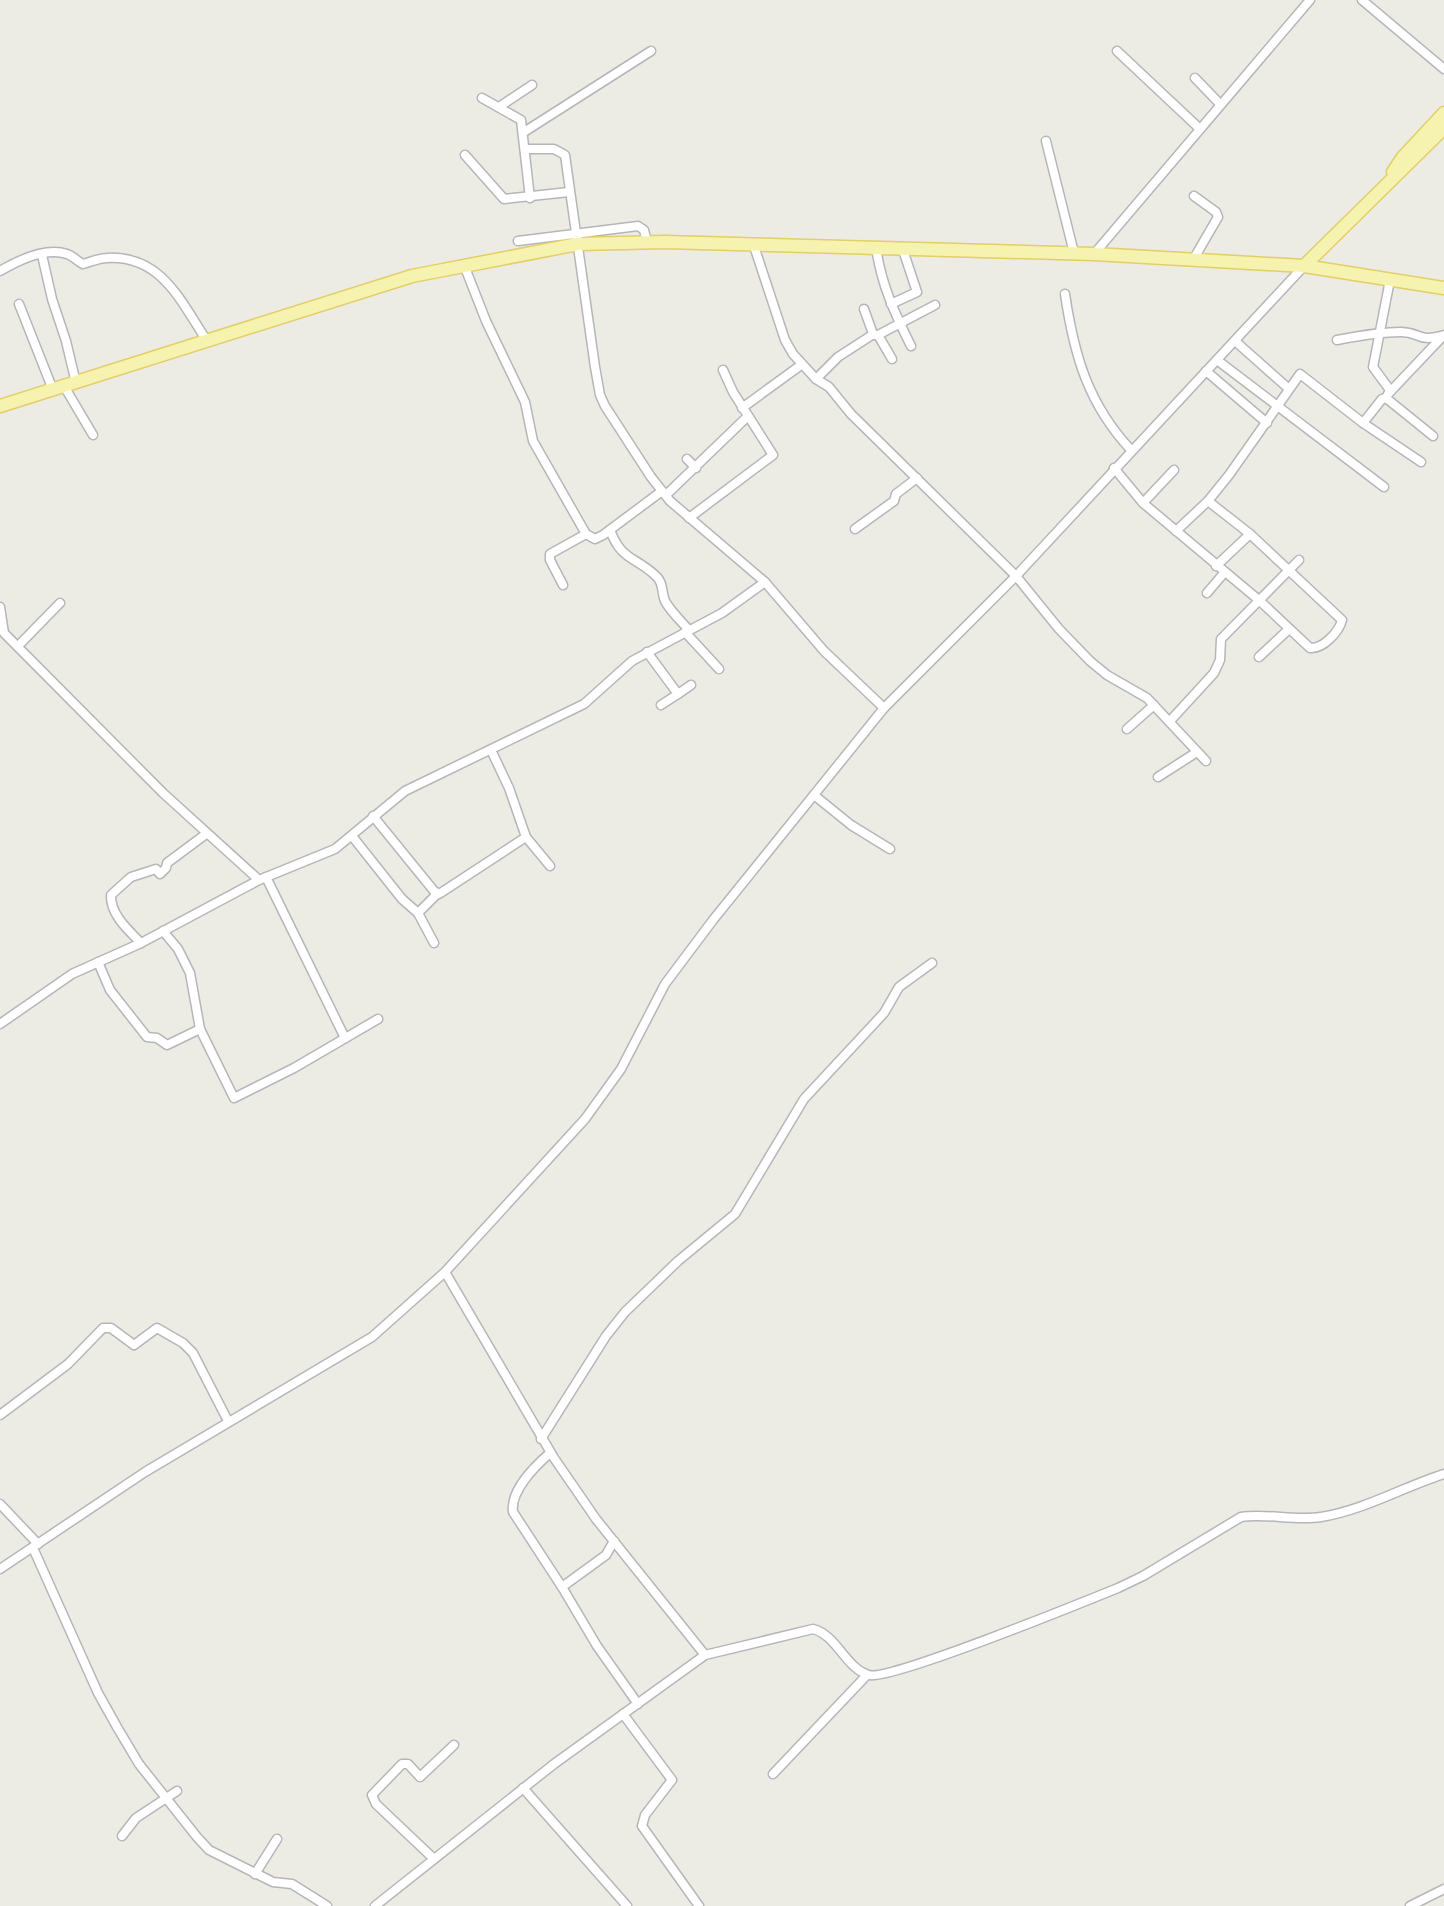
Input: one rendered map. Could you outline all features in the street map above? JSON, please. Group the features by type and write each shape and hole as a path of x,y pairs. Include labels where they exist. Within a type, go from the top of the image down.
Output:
{"main road":[{"path":"1384,184 1403,157 1444,113"},
{"path":"1304,266 1444,128"},
{"path":"0,406 381,285 577,238 754,246 1074,253 1304,266 1444,288"}],"street":[{"path":"1094,254 1310,0"},
{"path":"1362,0 1444,69"},
{"path":"524,132 651,51"},
{"path":"1117,51 1200,129"},
{"path":"1195,78 1220,104"},
{"path":"499,107 532,85"},
{"path":"482,98 521,119 530,198"},
{"path":"1046,141 1074,253"},
{"path":"525,149 554,149 564,153 601,399 664,493 765,582 824,651 884,708"},
{"path":"465,155 504,199 569,192"},
{"path":"1193,260 1218,217 1216,212 1194,196"},
{"path":"518,241 577,238"},
{"path":"754,246 785,340 801,365 829,387 851,414 1016,576 1090,661 1154,705 1206,761"},
{"path":"876,247 878,267 898,324 911,346"},
{"path":"902,247 922,312"},
{"path":"0,271 17,261 44,259 65,253 83,264 99,259 120,259 153,268 166,281 207,341"},
{"path":"44,259 52,299 66,341 64,386"},
{"path":"464,265 486,321 529,411 531,435 586,534 596,539 696,468 745,412 801,365"},
{"path":"0,1569 145,1472 372,1337 445,1272 585,1119 619,1073 665,984 884,708 1016,576 1304,266"},
{"path":"1388,396 1389,389 1373,367 1390,280"},
{"path":"891,304 917,292"},
{"path":"1065,294 1072,338 1082,372 1113,430 1131,450"},
{"path":"19,304 93,435"},
{"path":"816,379 838,357 935,305"},
{"path":"864,309 892,359"},
{"path":"1337,340 1379,333 1407,332 1424,339 1444,335"},
{"path":"1363,423 1444,335"},
{"path":"1235,341 1288,388"},
{"path":"1217,360 1384,487"},
{"path":"689,518 773,455 723,370"},
{"path":"1206,371 1267,423"},
{"path":"1176,531 1208,501 1267,423 1296,376 1303,375 1363,423 1421,462"},
{"path":"1388,396 1433,436"},
{"path":"687,459 696,468"},
{"path":"1114,468 1143,503 1220,570 1260,601 1310,648 1320,647 1342,624 1342,620 1250,534 1208,501"},
{"path":"1143,503 1174,470"},
{"path":"855,529 894,501 896,494 917,478"},
{"path":"610,530 622,553 638,561 659,579 665,600 719,669"},
{"path":"563,585 550,554 586,534"},
{"path":"1207,593 1220,570 1250,534"},
{"path":"1170,721 1214,673 1220,660 1221,639 1299,560"},
{"path":"0,1024 51,987 98,962 141,943 262,878 324,855 352,836 405,791 584,704 632,661 722,613 765,582"},
{"path":"18,646 60,603"},
{"path":"0,607 2,629 18,646 206,834 262,878 345,1038"},
{"path":"1259,657 1289,629"},
{"path":"647,652 678,694"},
{"path":"661,705 691,685"},
{"path":"1127,729 1154,705"},
{"path":"491,750 509,788 526,837 550,866"},
{"path":"1158,777 1197,752"},
{"path":"814,795 851,825 890,849"},
{"path":"373,816 437,894"},
{"path":"141,943 118,918 111,905 111,895 131,877 156,869 160,874 167,863 206,834"},
{"path":"352,836 402,899 418,913 434,943"},
{"path":"418,913 437,894 526,837"},
{"path":"163,931 178,949 190,973 200,1029 234,1098 294,1068 378,1019"},
{"path":"419,939 428,932"},
{"path":"98,962 110,990 147,1037 169,1044 200,1029"},
{"path":"541,1439 606,1336 625,1312 678,1261 735,1214 804,1099 884,1013 900,986 932,963"},
{"path":"445,1272 550,1453 614,1541 705,1655"},
{"path":"0,1415 68,1364 103,1328 111,1328 134,1345 157,1328 183,1343 193,1353 228,1421"},
{"path":"550,1453 524,1482 512,1508 597,1646 638,1704"},
{"path":"375,1906 523,1788 705,1655 813,1629 822,1633 867,1675 878,1676 1118,1588 1241,1517 1305,1519 1338,1514 1444,1474"},
{"path":"0,1504 36,1546 98,1693 139,1764 209,1850 273,1882 292,1884 327,1906"},
{"path":"562,1587 606,1555 614,1541"},
{"path":"773,1774 867,1675"},
{"path":"623,1714 672,1777 671,1785 645,1815 643,1828 699,1906"},
{"path":"434,1859 376,1804 372,1795 402,1764 408,1764 420,1777 454,1745"},
{"path":"523,1788 627,1906"},
{"path":"122,1836 133,1820 177,1791"},
{"path":"255,1874 277,1839"},
{"path":"1410,1906 1444,1889"}]}
